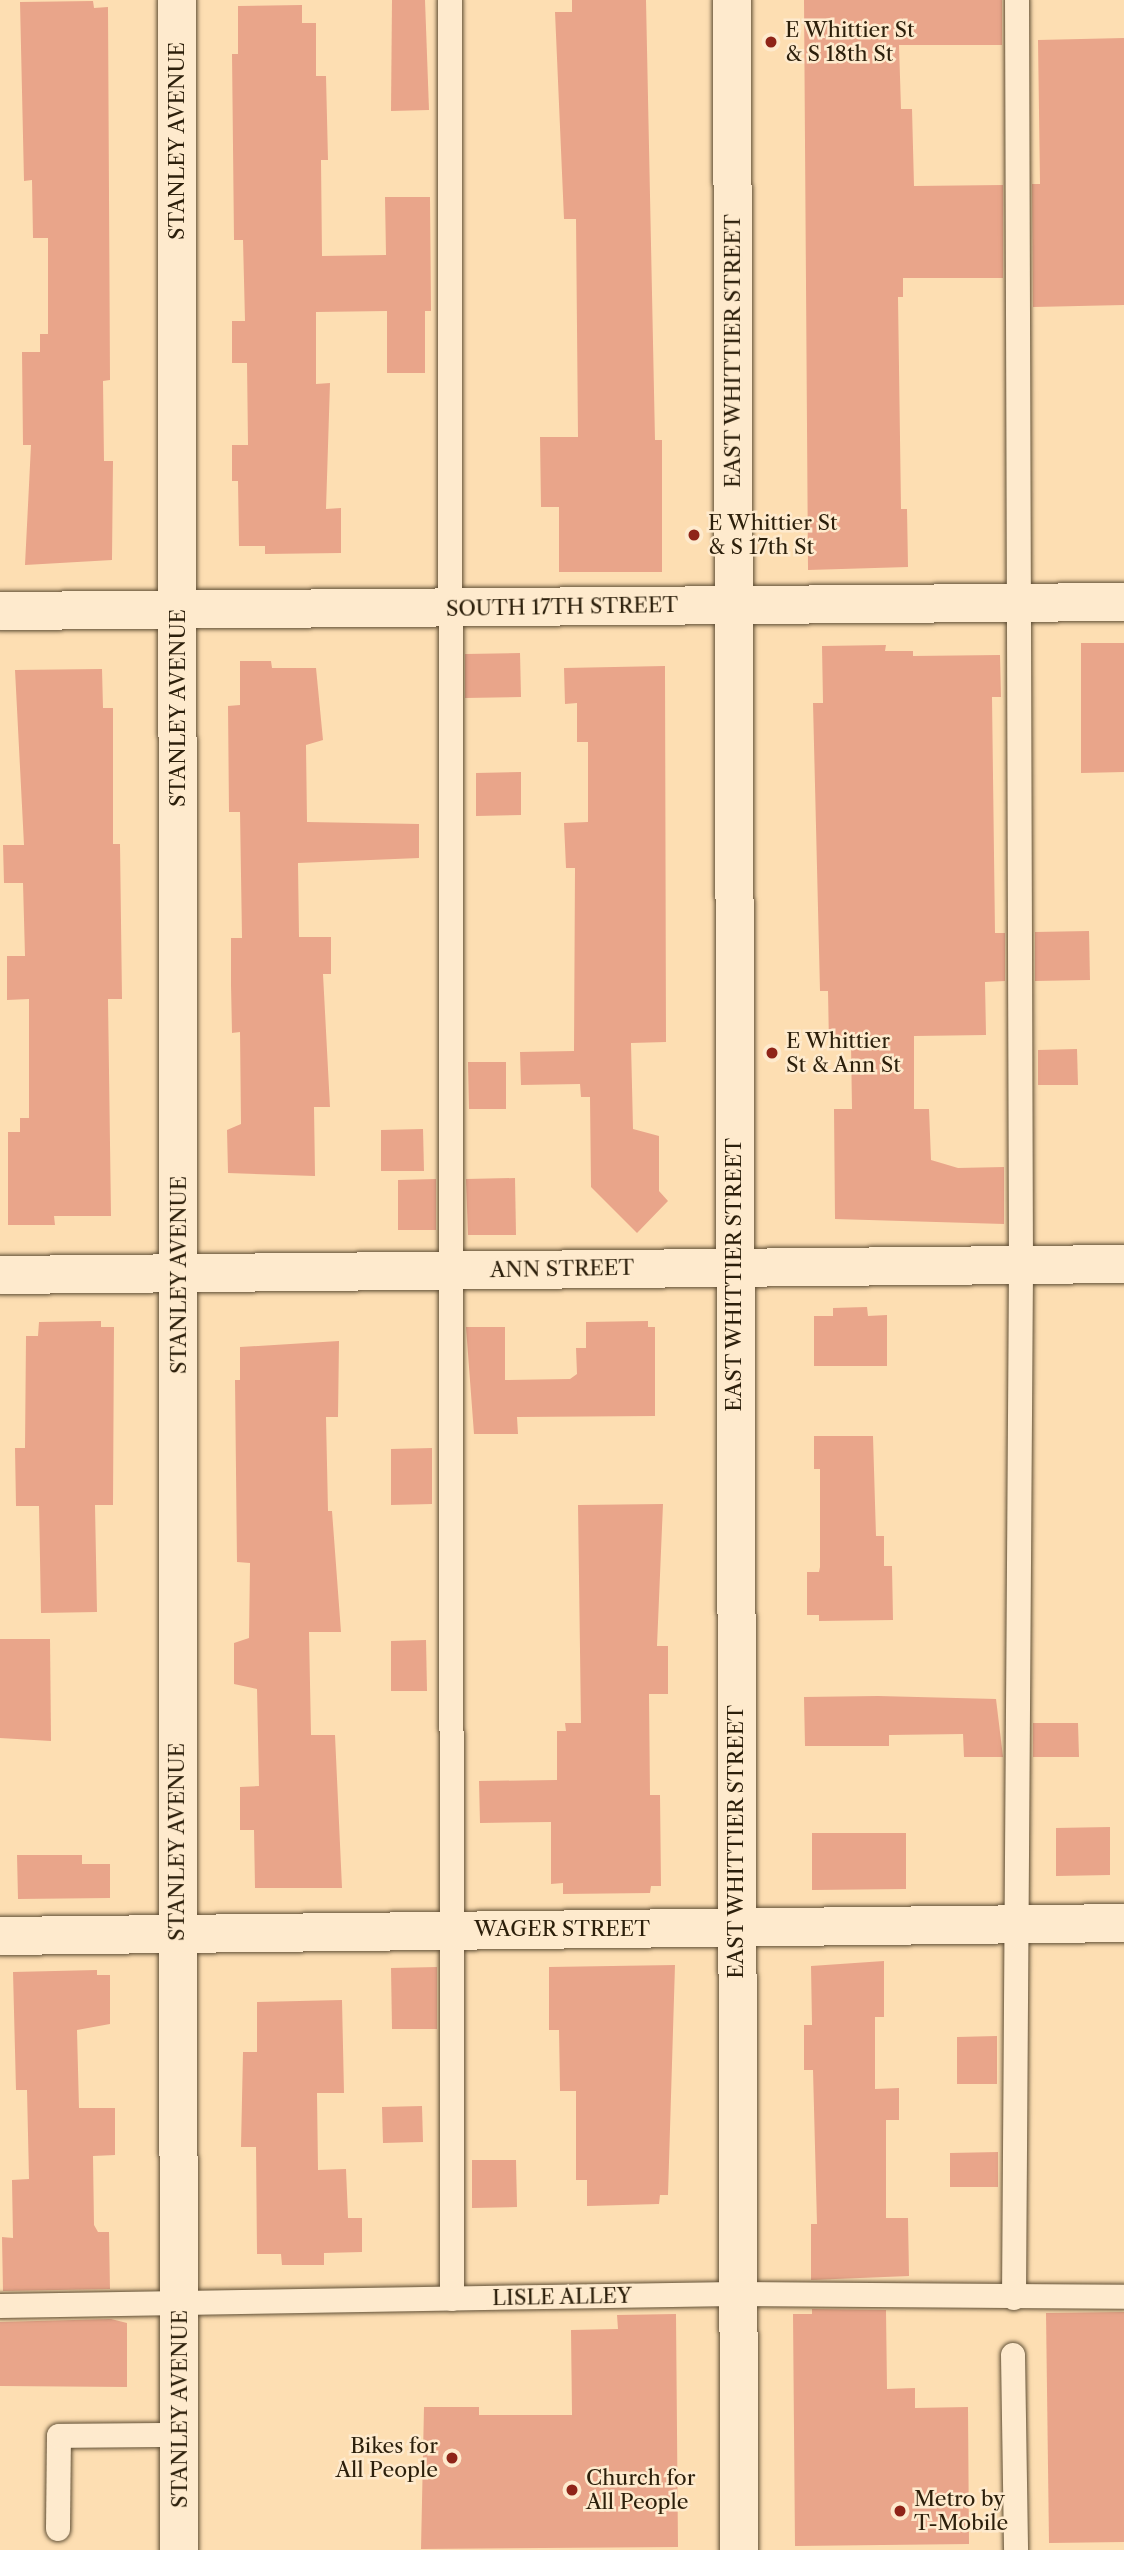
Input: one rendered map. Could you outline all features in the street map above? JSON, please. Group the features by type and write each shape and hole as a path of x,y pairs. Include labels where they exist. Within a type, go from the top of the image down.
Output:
{"street":[{"name":"STANLEY AVENUE","path":"177,0 179,1273 176,1933 181,2305 179,2550"},
{"name":"EAST WHITTIER STREET","path":"732,0 736,2294 739,2550"},
{"name":"SOUTH 17TH STREET","path":"0,611 1124,602"},
{"name":"ANN STREET","path":"0,1275 1124,1264"},
{"name":"WAGER STREET","path":"0,1936 1124,1923"}],"lane":[{"path":"450,0 454,609 450,1270 456,1929 452,2299"},
{"path":"1014,2298 1019,1925 1021,1266 1017,0"},
{"name":"LISLE ALLEY","path":"0,2306 736,2294 1124,2297"},
{"path":"1013,2355 1016,2550"},
{"path":"58,2529 59,2436 180,2435"}],"building":[{"path":"392,0 425,0 429,110 391,111"},
{"path":"572,0 646,0 655,440 662,440 662,572 559,572 559,507 541,507 540,437 578,437 576,219 564,219 555,12 572,12"},
{"path":"804,0 1002,0 1002,45 899,45 901,109 912,109 914,186 1003,185 1003,278 903,278 903,297 898,297 901,509 907,509 908,567 808,570"},
{"path":"93,1 94,8 108,7 110,380 103,381 104,461 113,461 112,560 25,565 31,445 23,445 22,352 40,352 40,334 48,334 48,238 33,238 32,180 24,181 20,2"},
{"path":"302,5 302,23 316,23 316,76 326,76 328,160 321,160 322,256 386,255 385,197 430,197 431,311 425,311 425,373 387,373 387,311 316,312 316,384 330,383 326,509 341,508 341,553 265,554 265,546 239,546 238,481 232,481 232,445 248,445 247,363 232,363 232,321 245,321 243,240 234,240 232,54 238,54 238,6"},
{"path":"1124,38 1124,305 1033,307 1032,184 1040,184 1038,40"},
{"path":"1081,643 1124,643 1124,772 1081,773"},
{"path":"886,645 885,651 913,651 913,656 1000,655 1001,697 992,697 995,933 1005,933 1005,981 985,982 986,1035 914,1036 914,1109 929,1109 931,1160 958,1168 1004,1167 1004,1224 835,1219 834,1109 852,1109 851,1045 829,1045 828,991 820,991 813,703 823,703 822,646"},
{"path":"520,653 521,697 465,698 465,654"},
{"path":"240,661 271,661 272,668 316,668 323,740 306,745 307,822 419,824 419,858 298,863 299,937 331,937 331,974 323,974 330,1107 314,1107 315,1176 228,1173 227,1130 241,1124 240,1032 232,1033 231,985 231,938 242,938 240,812 229,812 228,706 240,705"},
{"path":"665,666 666,1042 631,1043 633,1129 659,1136 659,1191 668,1201 637,1233 591,1187 590,1097 581,1097 580,1084 521,1085 520,1052 574,1051 575,868 566,868 564,823 588,822 588,742 577,742 577,703 565,704 564,668"},
{"path":"102,669 103,708 113,708 113,844 120,844 122,999 108,999 111,1216 54,1216 55,1225 8,1225 8,1132 20,1132 20,1118 29,1118 29,999 7,1000 7,956 25,956 23,883 4,883 3,845 24,845 15,670"},
{"path":"521,772 521,815 476,816 476,773"},
{"path":"1089,931 1090,980 1035,981 1035,932"},
{"path":"1077,1049 1078,1085 1038,1085 1038,1050"},
{"path":"468,1062 506,1062 506,1109 469,1109"},
{"path":"423,1129 424,1171 381,1171 381,1130"},
{"path":"515,1178 516,1235 468,1235 466,1179"},
{"path":"436,1179 436,1230 398,1230 398,1180"},
{"path":"867,1307 868,1316 887,1315 887,1366 814,1366 814,1316 833,1316 833,1308"},
{"path":"101,1321 101,1327 114,1327 113,1505 95,1505 97,1612 41,1613 39,1506 16,1506 15,1448 25,1448 26,1336 38,1336 39,1322"},
{"path":"648,1321 648,1327 655,1327 655,1416 517,1417 518,1434 474,1434 466,1327 505,1327 505,1380 570,1379 577,1374 576,1348 586,1348 586,1322"},
{"path":"339,1341 338,1417 326,1417 328,1511 332,1511 341,1632 309,1632 311,1735 335,1735 342,1888 255,1888 254,1830 240,1830 240,1787 259,1786 257,1689 234,1684 234,1643 249,1638 250,1563 237,1562 235,1380 240,1380 240,1347"},
{"path":"814,1436 873,1436 876,1536 884,1536 884,1566 892,1566 893,1620 819,1621 819,1615 807,1615 807,1572 819,1572 820,1567 820,1469 814,1469"},
{"path":"432,1448 432,1504 391,1505 391,1449"},
{"path":"663,1504 657,1646 668,1646 668,1694 649,1694 650,1795 660,1795 661,1886 651,1886 650,1893 563,1894 563,1883 551,1884 551,1822 480,1823 479,1781 557,1780 557,1731 566,1731 565,1723 581,1723 578,1505"},
{"path":"0,1639 50,1639 51,1741 0,1738"},
{"path":"426,1640 427,1691 391,1691 391,1641"},
{"path":"804,1697 996,1699 1003,1757 964,1757 963,1734 889,1735 889,1746 805,1746"},
{"path":"1033,1723 1078,1723 1079,1757 1033,1757"},
{"path":"1110,1827 1110,1875 1056,1876 1056,1828"},
{"path":"812,1833 906,1833 906,1889 812,1890"},
{"path":"17,1855 82,1855 82,1864 110,1864 110,1898 18,1899"},
{"path":"884,1961 884,2017 875,2017 875,2089 899,2088 899,2120 886,2120 886,2218 908,2218 909,2276 811,2280 811,2224 817,2224 813,2070 804,2070 804,2025 812,2025 811,1966"},
{"path":"675,1965 668,2195 660,2195 659,2204 587,2206 587,2180 576,2180 576,2091 560,2091 559,2030 549,2030 549,1967"},
{"path":"437,1967 437,2029 392,2029 391,1968"},
{"path":"97,1970 97,1975 110,1975 110,2024 77,2030 79,2108 115,2108 115,2155 93,2156 94,2225 98,2232 109,2232 110,2289 3,2291 2,2237 13,2238 12,2180 29,2179 27,2090 16,2090 13,1972"},
{"path":"342,2000 344,2093 317,2093 318,2170 346,2169 348,2218 362,2218 362,2252 324,2253 324,2265 282,2265 281,2254 257,2254 256,2147 241,2147 243,2052 257,2052 257,2002"},
{"path":"997,2036 997,2084 957,2084 957,2037"},
{"path":"422,2106 423,2142 383,2143 382,2107"},
{"path":"998,2152 998,2187 950,2187 950,2153"},
{"path":"472,2160 516,2160 517,2207 472,2208"},
{"path":"812,2309 886,2310 887,2389 915,2388 915,2408 968,2407 969,2544 795,2546 793,2314 812,2314"},
{"path":"1124,2312 1124,2542 1049,2543 1046,2313"},
{"path":"676,2314 678,2547 421,2549 424,2407 479,2407 479,2415 572,2415 571,2330 618,2329 617,2315"},
{"path":"111,2319 127,2323 127,2387 0,2386 0,2322"}],"place":[{"name":"E Whittier St & S 18th St","path":"771,42"},
{"name":"E Whittier St & S 17th St","path":"694,535"},
{"name":"E Whittier St & Ann St","path":"772,1053"},
{"name":"Bikes for All People","path":"452,2458"},
{"name":"Church for All People","path":"572,2490"},
{"name":"Metro by T-Mobile","path":"900,2511"}]}
